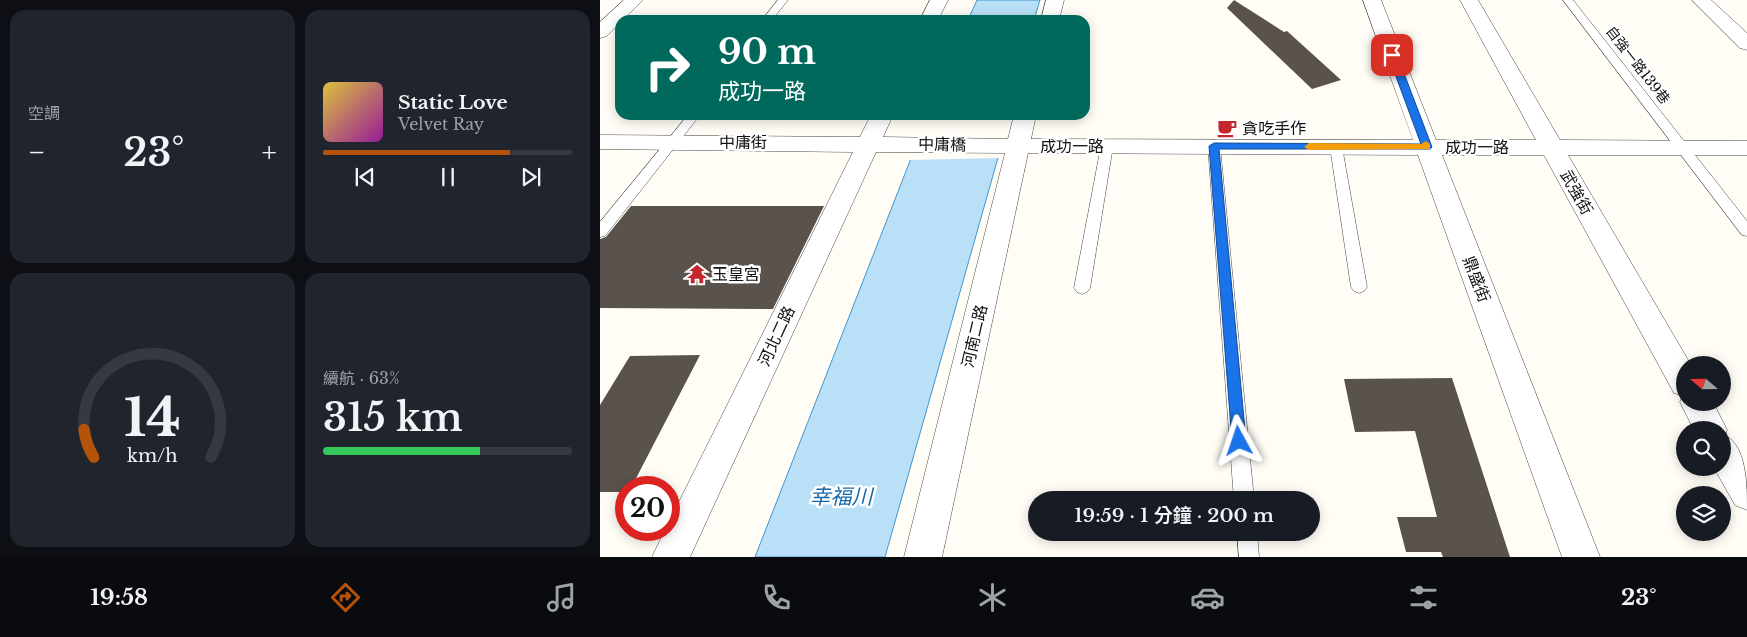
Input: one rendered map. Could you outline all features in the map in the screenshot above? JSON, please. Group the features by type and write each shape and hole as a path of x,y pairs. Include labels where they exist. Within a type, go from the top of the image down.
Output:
{"street":[{"path":"618,15 634,0"},
{"path":"932,15 939,0"},
{"path":"1052,15 1056,0"},
{"name":"鼎盛街","path":"1372,0 1582,557"},
{"name":"武強街","path":"1469,0 1676,367"},
{"path":"1702,0 1747,44"},
{"path":"600,32 615,18"},
{"name":"河北二路","path":"671,557 877,143 881,120"},
{"name":"河南二路","path":"923,557 1008,146 1023,120"},
{"name":"中庸街","path":"600,142 877,143"},
{"name":"中庸橋","path":"877,143 1008,146"},
{"name":"成功一路","path":"1008,146 1747,148"},
{"path":"1731,465 1747,493"}],"lane":[{"path":"771,15 783,0"},
{"name":"自強一路139巷","path":"1568,0 1747,231"},
{"path":"600,232 690,120"},
{"path":"1082,288 1107,146"},
{"path":"1214,146 1243,491"},
{"path":"1336,147 1359,287"},
{"path":"1248,541 1249,557"}],"water":[{"path":"977,0 1040,0 1036,15 970,15"},
{"name":"幸福川","path":"926,120 1008,120 885,557 755,557"}],"pier":[{"path":"923,120 1010,120 1010,126 1000,158 907,160"}],"building":[{"path":"1234,0 1284,32 1287,31 1341,80 1312,89 1227,8"},
{"name":"玉皇宮","path":"631,206 824,206 773,309 600,308 600,239 606,237"},
{"path":"700,355 637,476 615,476 615,492 600,492 600,405 630,356"},
{"path":"1452,378 1510,557 1443,557 1441,552 1406,552 1397,517 1437,517 1415,431 1355,432 1344,379"}],"slow traffic":[{"path":"1309,147 1427,147 1426,144"}],"place":[{"name":"貪吃手作","path":"1227,128"},
{"name":"玉皇宮","path":"697,274"}],"route":[{"path":"1239,441 1214,146 1427,147 1392,55"}]}
